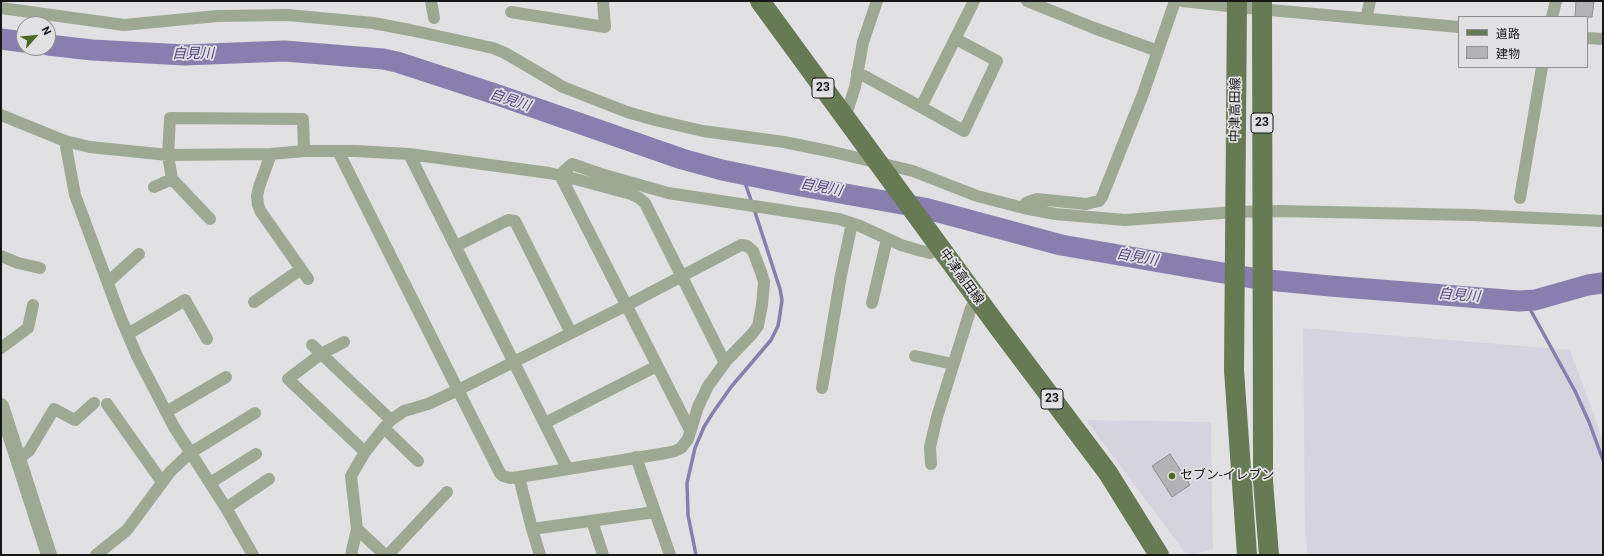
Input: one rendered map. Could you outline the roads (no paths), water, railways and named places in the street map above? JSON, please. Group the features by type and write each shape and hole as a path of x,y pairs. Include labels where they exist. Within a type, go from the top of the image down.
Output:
{"main road":[{"name":"中津高田線","path":"760,1 977,299 1108,473 1159,555"},
{"name":"中津高田線","path":"1237,4 1234,370 1247,554"},
{"name":"中津高田線","path":"1262,5 1263,481 1269,555"}],"street":[{"path":"431,1 434,18"},
{"path":"511,12 605,28 603,1"},
{"path":"845,118 855,87 864,37 877,1"},
{"path":"921,107 974,1"},
{"path":"1028,1 1094,28 1158,50"},
{"path":"1024,208 1026,203 1037,199 1086,204 1099,201 1105,192 1143,94 1175,1"},
{"path":"1182,1 1262,5 1366,19 1458,27"},
{"path":"1366,19 1370,1"},
{"path":"1552,16 1556,1"},
{"path":"1,8 124,25 217,16 288,15 366,22 410,30 494,48 563,87 627,112 655,120 703,131 801,145 882,169 913,171 977,196 1055,214 1125,220 1235,212 1471,215 1603,222"},
{"path":"1588,38 1603,39"},
{"path":"857,72 964,131 997,61 956,39"},
{"path":"1520,198 1542,68"},
{"path":"1,115 65,141 90,147 168,155 271,154 304,151 409,154 506,166 560,175 631,194 645,203 725,363"},
{"path":"210,219 172,179 168,155 170,118 303,119 304,151"},
{"path":"65,141 74,195 128,334 148,379 166,412 226,508 253,555"},
{"path":"338,151 458,390 500,473 503,476 510,478 519,477 675,451 686,444 690,430 708,386 725,363 758,326 762,309 764,282 762,272 753,251 747,246 741,245 627,306 458,390 428,404 404,411 387,424 365,452 351,476 357,529 351,555"},
{"path":"254,302 304,274 261,212 258,205 257,196 259,187 271,154"},
{"path":"409,154 567,468"},
{"path":"560,175 572,164 601,174 668,192 824,215 852,223 901,245 930,253 940,248"},
{"path":"560,175 690,430"},
{"path":"154,187 172,179"},
{"path":"456,246 508,220 515,221 572,333"},
{"path":"822,388 841,275 852,223"},
{"path":"872,304 887,239"},
{"path":"108,282 139,254"},
{"path":"1,256 18,263 40,268"},
{"path":"931,464 930,447 932,433 971,308 977,299"},
{"path":"128,334 185,300 207,338"},
{"path":"1,348 28,328 33,305"},
{"path":"344,342 321,354 288,379 365,452"},
{"path":"312,345 387,424 418,461"},
{"path":"915,356 953,364"},
{"path":"545,423 657,366"},
{"path":"166,412 226,377"},
{"path":"18,459 29,451 54,409 75,420 94,403"},
{"path":"106,404 162,482"},
{"path":"1,406 49,555"},
{"path":"96,555 117,539 133,523 162,482 190,452 255,413"},
{"path":"210,483 256,454"},
{"path":"636,457 670,555"},
{"path":"519,477 540,555"},
{"path":"226,508 269,479"},
{"path":"357,529 386,555 447,492"},
{"path":"532,529 655,512"},
{"path":"592,521 604,555"}],"waterway":[{"name":"自見川","path":"1,39 16,41"},
{"name":"自見川","path":"56,46 92,50 185,55 285,51 383,59 397,62 495,94 682,159 722,170 795,185 924,208 1061,245 1258,279 1519,301 1535,300 1588,285 1602,283"},
{"path":"742,174 752,203"},
{"path":"696,555 688,515 687,483 695,448 704,427 712,414 731,387 771,340 778,326 782,300 780,289 754,209"},
{"path":"1525,300 1575,391 1589,422 1603,460"}],"place":[{"name":"セブン-イレブン","path":"1172,476"}]}
